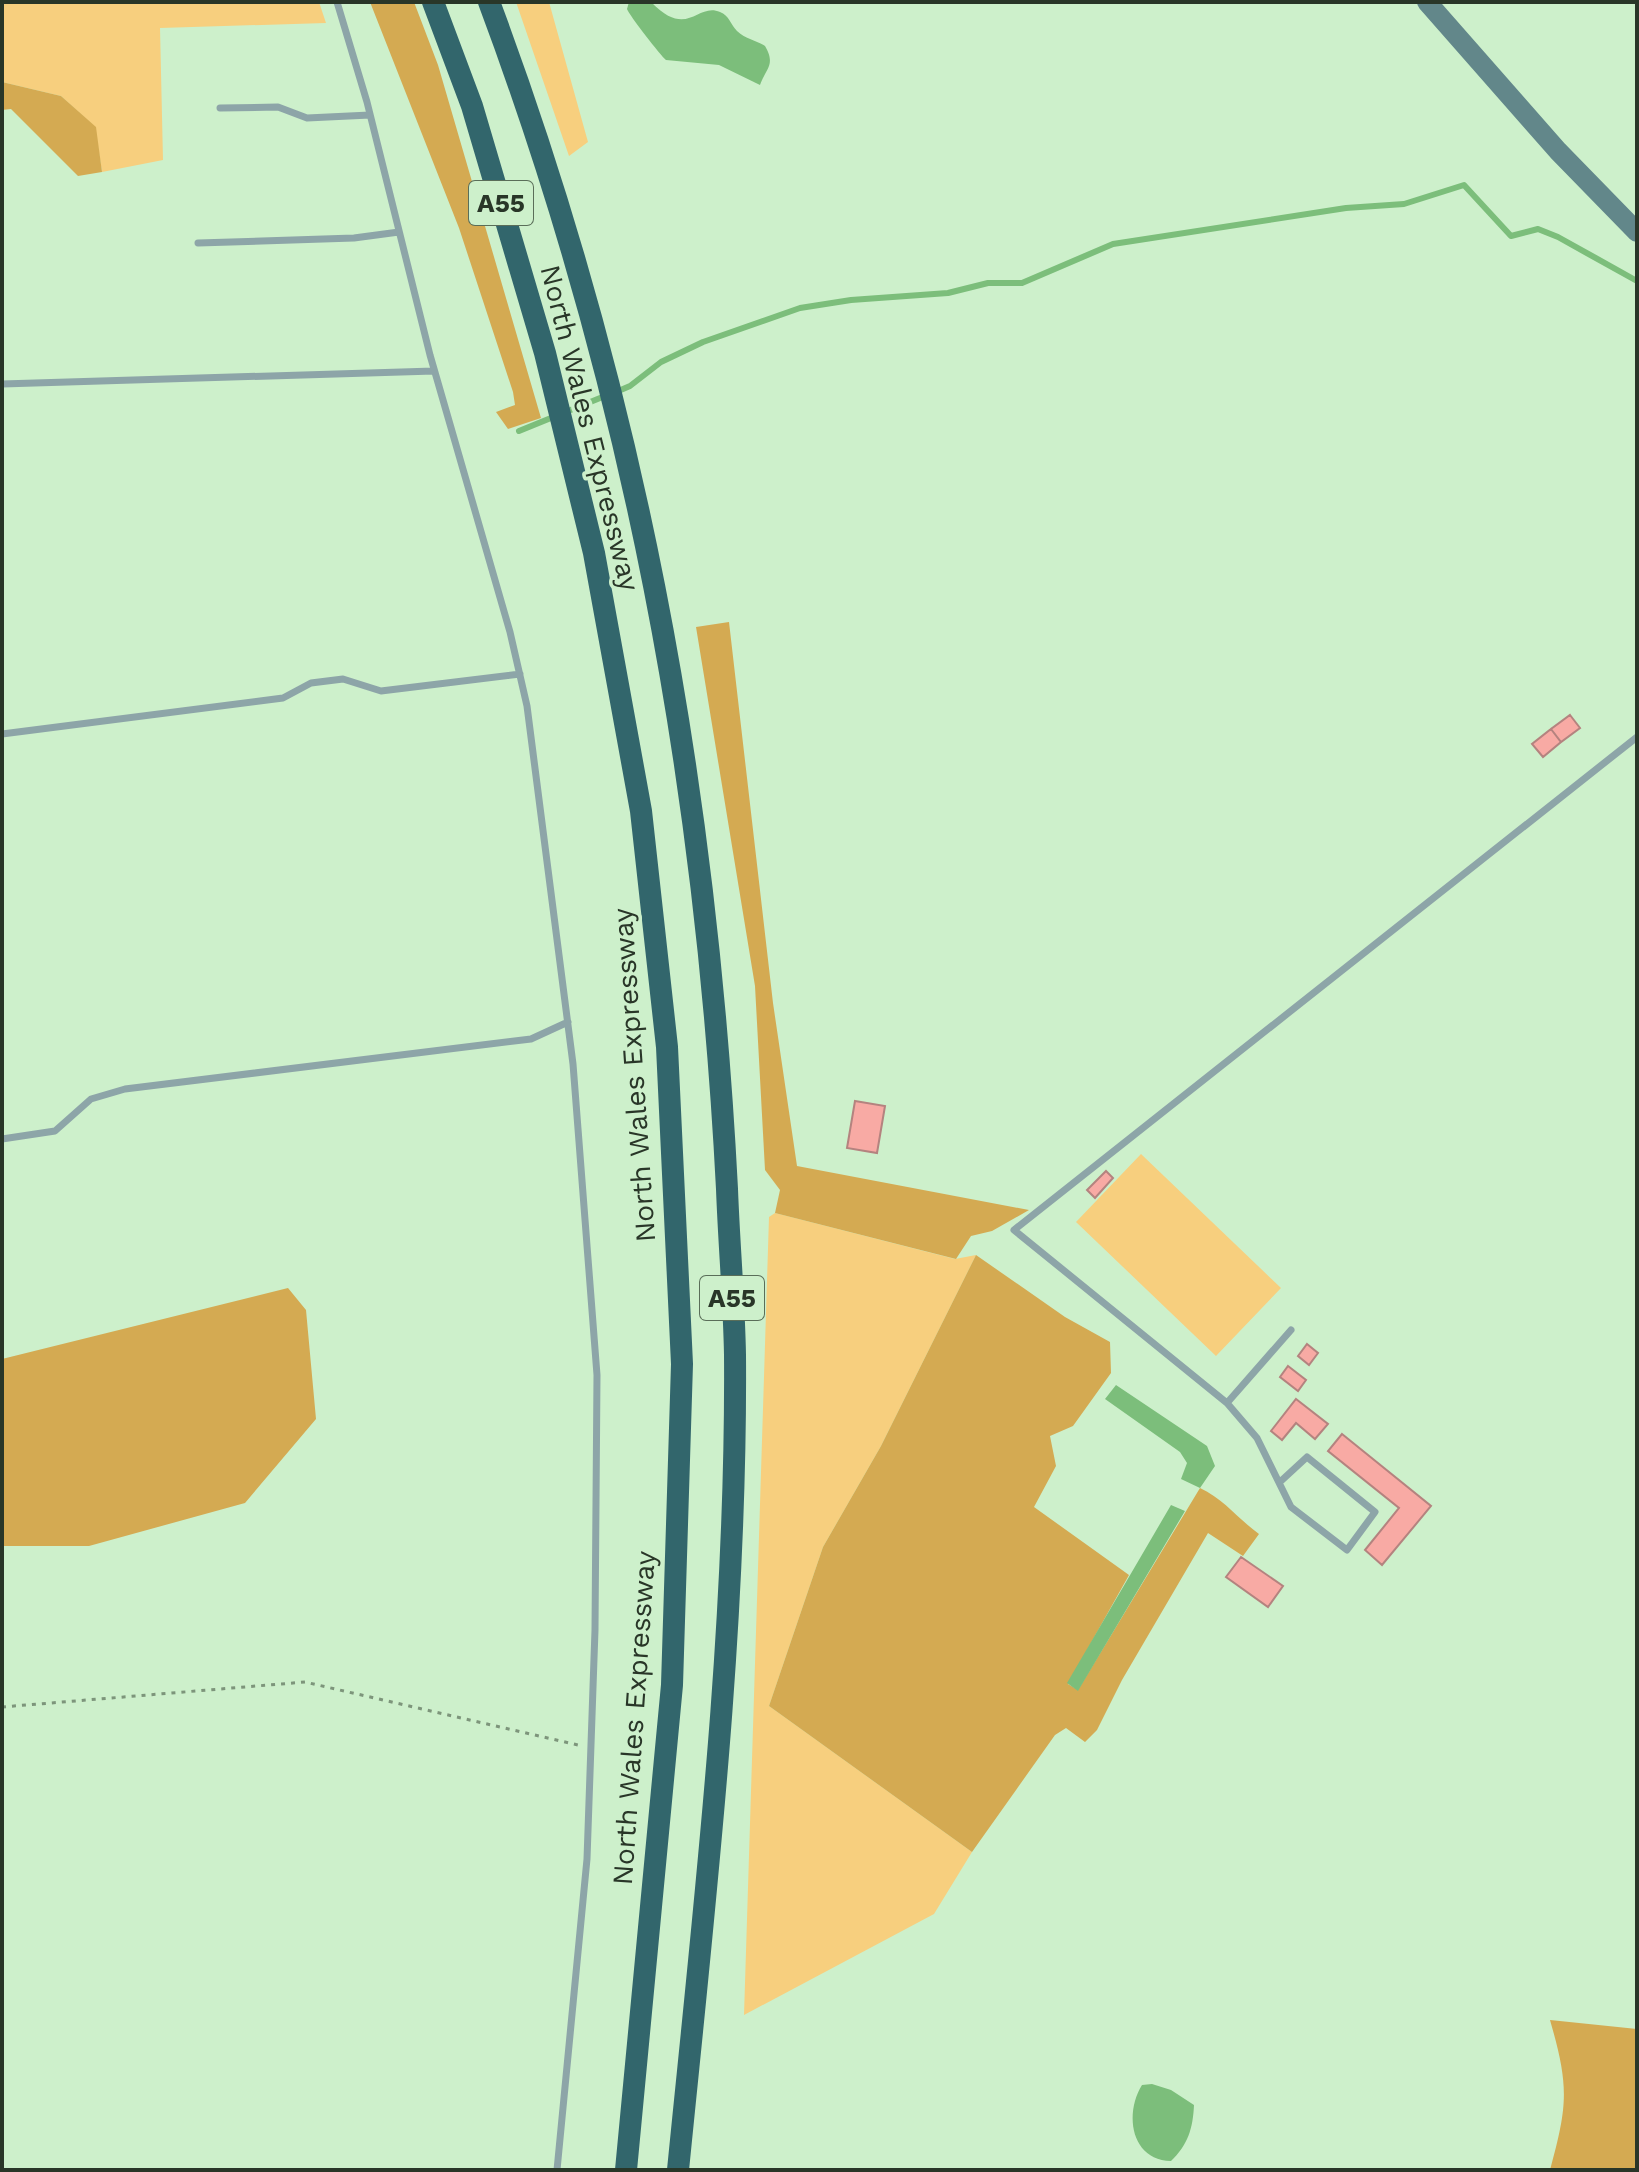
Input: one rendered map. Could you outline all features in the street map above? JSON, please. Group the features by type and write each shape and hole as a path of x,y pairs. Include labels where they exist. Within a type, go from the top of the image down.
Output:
{"highway":[{"name":"North Wales Expressway","path":"433,2 472,106 559,407 594,553 641,811 667,1047 682,1364 672,1685 626,2170"},
{"name":"North Wales Expressway","path":"489,2 518,79 610,381 649,551 689,773 719,1034 735,1353 730,1604 678,2170"}],"main road":[{"path":"1427,2 1558,151 1637,232"}],"lane":[{"path":"337,2 370,115 434,371 520,674 568,1022 597,1375 587,1859 557,2170"},
{"path":"220,108 278,107 307,118 370,115"},
{"path":"198,243 354,238 399,232"},
{"path":"2,384 434,371"},
{"path":"2,734 283,698 311,683 343,679 381,691 520,674"},
{"path":"1281,1481 1307,1457 1375,1512 1347,1550 1291,1507 1281,1481 1257,1438 1227,1403 1014,1230 1637,737"},
{"path":"2,1139 55,1131 91,1099 125,1089 531,1039 568,1022"},
{"path":"1227,1403 1291,1330"}],"path":[{"path":"2,1707 305,1682 591,1748"}],"shaded area":[{"path":"2,2 319,2 326,23 160,28 163,160 102,172 95,127 61,96 2,82"},
{"path":"370,2 414,2 438,65 541,418 508,429 496,412 515,405 513,392 459,228"},
{"path":"516,2 549,2 588,142 569,156"},
{"path":"629,2 651,2 674,18 691,18 712,10 723,13 740,34 765,46 770,62 760,85 719,65 666,60 629,13"},
{"path":"2,82 61,96 96,127 102,172 78,176 11,109 2,110"},
{"path":"729,622 773,1003 797,1166 1029,1210 992,1231 971,1236 956,1259 775,1213 780,1190 765,1170 755,986 696,627"},
{"path":"1141,1154 1281,1288 1216,1356 1076,1222"},
{"path":"775,1213 955,1259 976,1255 881,1446 823,1547 769,1706 972,1852 934,1914 744,2015 769,1217"},
{"path":"976,1255 1065,1317 1110,1342 1111,1373 1073,1426 1050,1436 1056,1466 1034,1507 1129,1575 1068,1684 1078,1690 1200,1488 1259,1534 1243,1556 1208,1533 1122,1680 1097,1730 1085,1742 1066,1728 1055,1735 972,1852 769,1706 823,1547 881,1446"},
{"path":"288,1288 306,1310 316,1419 245,1503 89,1546 2,1546 2,1359"},
{"path":"1116,1385 1207,1446 1215,1466 1200,1488 1181,1479 1187,1463 1180,1452 1105,1399"},
{"path":"1171,1505 1185,1511 1078,1691 1067,1683"},
{"path":"1550,2020 1637,2029 1637,2170 1550,2170 1564,2095 1561,2062"},
{"path":"1152,2084 1171,2090 1194,2105 1188,2136 1171,2161 1147,2153 1135,2134 1133,2109 1136,2097 1142,2085"}],"building":[{"path":"1570,715 1580,728 1561,742 1551,729"},
{"path":"1551,729 1561,742 1543,757 1532,744"},
{"path":"855,1101 885,1106 877,1153 847,1148"},
{"path":"1106,1171 1113,1178 1095,1198 1087,1190"},
{"path":"1307,1344 1318,1353 1309,1365 1298,1356"},
{"path":"1288,1366 1306,1380 1298,1391 1280,1377"},
{"path":"1296,1399 1328,1424 1315,1439 1296,1423 1282,1440 1271,1431"},
{"path":"1342,1434 1431,1506 1382,1565 1365,1550 1399,1508 1328,1451"},
{"path":"1241,1557 1283,1586 1268,1607 1226,1577"}],"waterway":[{"path":"616,392 630,386 661,362 703,342 800,308 851,300 948,293 988,283 1022,283 1113,244 1346,208 1404,204 1464,185 1511,236 1538,229 1637,281"},
{"path":"519,431 605,396"}]}
